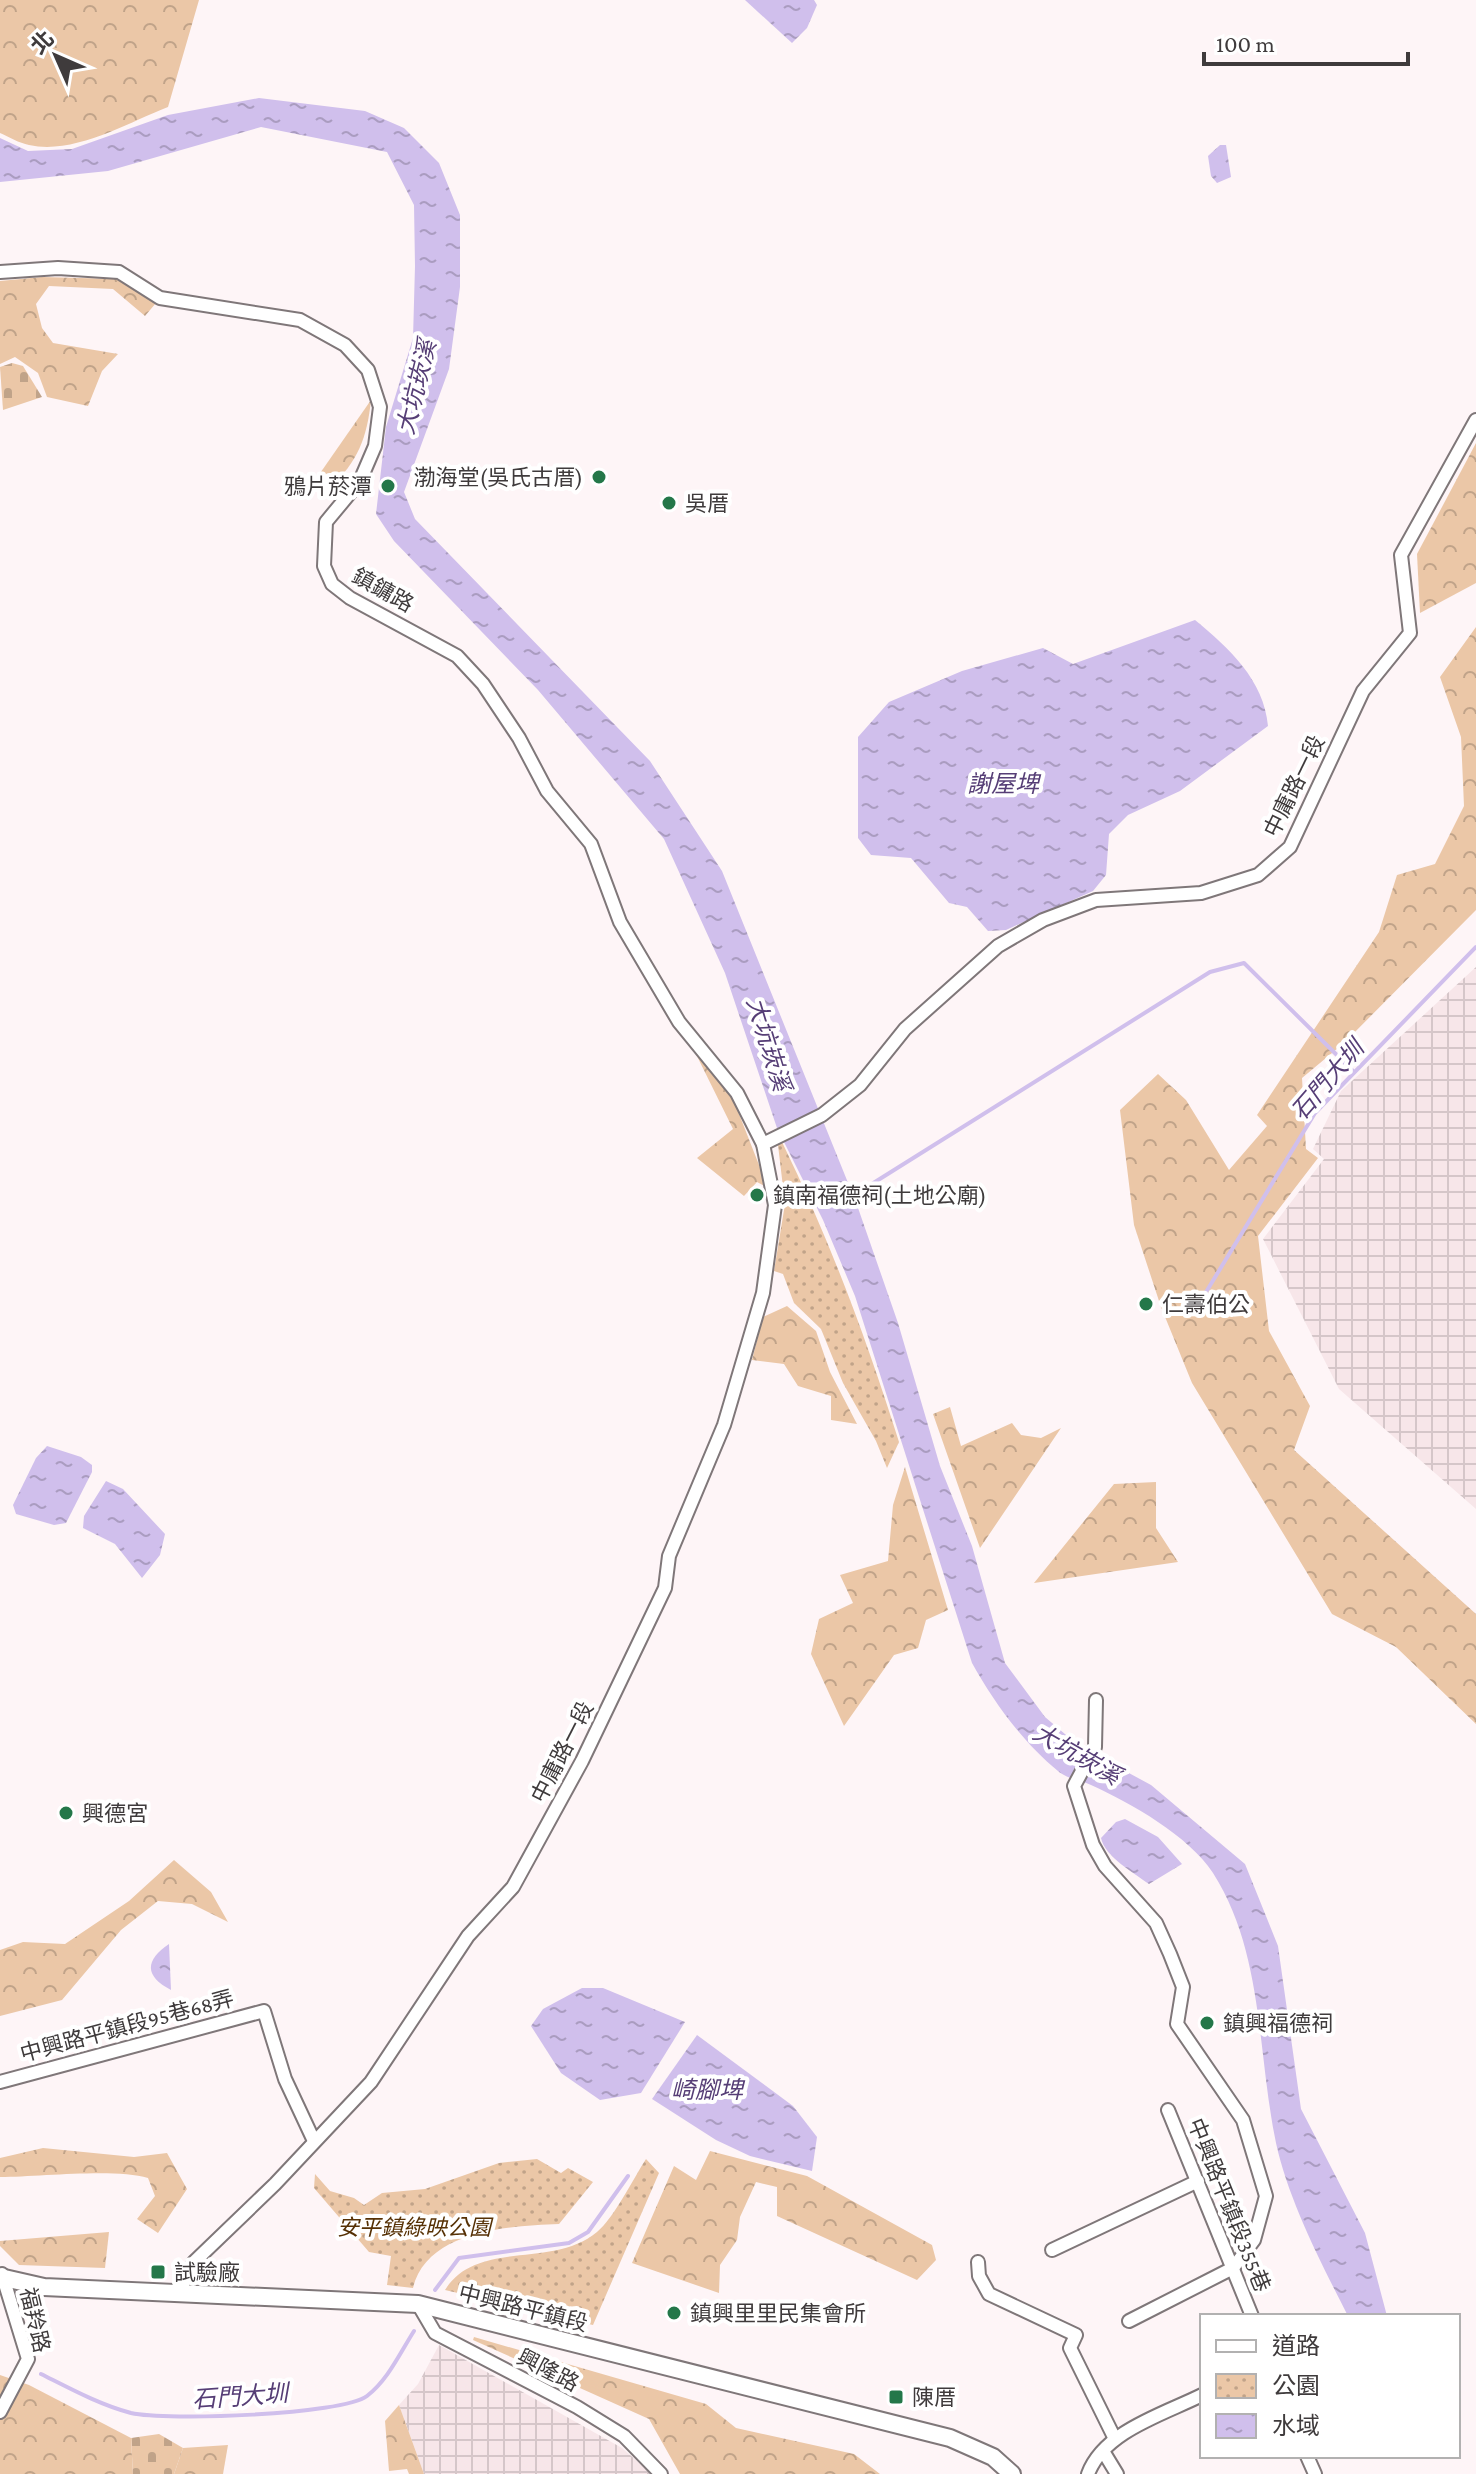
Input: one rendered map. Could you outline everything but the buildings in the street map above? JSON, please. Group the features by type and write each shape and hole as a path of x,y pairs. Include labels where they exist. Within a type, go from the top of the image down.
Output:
{"street":[{"name":"鎮鏞路","path":"0,272 58,268 119,272 160,298 300,320 345,345 368,370 380,407 375,446 360,481 326,522 324,566 332,584 350,598 457,656 483,684 519,738 547,791 591,844 620,922 679,1022 737,1093 763,1144"},
{"name":"中庸路一段","path":"179,2293 194,2262 371,2082 468,1936 513,1887 582,1761 665,1588 669,1556 724,1425 763,1293 775,1205 763,1144 822,1115 860,1085 905,1029 998,946 1043,920 1096,900 1201,893 1258,875 1290,847 1363,691 1410,633 1401,555 1476,420"},
{"path":"1096,1700 1094,1749 1074,1786 1085,1827 1100,1857 1156,1923 1183,1987 1177,2024 1243,2120 1266,2196 1254,2240 1233,2268 1129,2321"},
{"name":"中興路平鎮段95巷68弄","path":"0,2082 264,2011 285,2079 314,2141"},
{"name":"中興路平鎮段355巷","path":"1168,2110 1251,2314"},
{"path":"1052,2250 1198,2181"},
{"path":"978,2262 979,2276 989,2294 1076,2335 1070,2348 1115,2439"},
{"name":"中興路平鎮段","path":"1,2276 44,2287 418,2304 950,2438 993,2457 1012,2474"},
{"name":"福羚路","path":"0,2412 28,2359 1,2276"},
{"name":"興隆路","path":"418,2304 435,2333 600,2421 624,2436 661,2474"},
{"path":"1088,2474 1115,2439 1200,2396"},
{"path":"1103,2451 1117,2474"}],"shaded area":[{"path":"1476,967 1476,1509 1339,1389 1263,1239 1324,1159 1313,1149 1341,1091"},
{"path":"439,2345 622,2448 652,2474 424,2474 399,2405 418,2384"}],"green space":[{"path":"0,0 199,0 168,107 100,136 64,146 29,145 0,133"},
{"path":"42,277 116,279 156,303 145,316 113,289 49,286 36,304 42,328 53,343 118,354 102,371 88,406 47,397 38,373 15,357 0,364 0,281"},
{"path":"12,363 23,366 42,397 3,410 0,367"},
{"path":"371,400 360,448 330,488 316,479"},
{"path":"1476,443 1476,583 1420,613 1417,554"},
{"path":"1476,627 1476,910 1344,1043 1302,1078 1306,1149 1318,1158 1258,1236 1269,1331 1310,1406 1294,1450 1476,1614 1476,1724 1396,1647 1332,1614 1192,1383 1161,1307 1134,1225 1120,1110 1158,1074 1186,1100 1229,1170 1267,1126 1257,1115 1379,932 1397,875 1435,864 1464,806 1461,737 1440,677"},
{"path":"692,1046 732,1096 768,1188 757,1182 744,1196 697,1158 733,1129"},
{"path":"782,1142 860,1327 899,1442 887,1468 876,1441 843,1383 821,1329 794,1303 783,1274 774,1271 785,1204 778,1145"},
{"path":"787,1306 816,1331 830,1372 857,1424 831,1420 831,1396 798,1386 784,1364 752,1360 763,1317"},
{"path":"950,1407 961,1446 1012,1423 1021,1435 1041,1438 1061,1428 980,1548 933,1414"},
{"path":"905,1467 948,1610 926,1620 918,1648 894,1655 844,1726 811,1654 819,1619 853,1603 840,1575 888,1561 893,1505"},
{"path":"1156,1482 1156,1528 1178,1562 1034,1583 1114,1484"},
{"path":"174,1860 211,1892 228,1922 192,1904 158,1901 121,1930 62,2000 0,2016 0,1950 23,1942 65,1944 129,1901"},
{"path":"43,2148 134,2157 167,2153 187,2189 158,2233 137,2219 155,2196 148,2178 97,2173 0,2177 0,2158"},
{"path":"710,2151 807,2176 932,2245 936,2260 917,2280 777,2216 777,2187 756,2182 740,2217 737,2240 720,2265 719,2293 632,2263 674,2166 696,2180"},
{"name":"安平鎮綠映公園","path":"537,2159 561,2173 568,2168 593,2182 559,2224 495,2230 452,2243 435,2254 421,2269 413,2288 387,2285 391,2256 369,2252 314,2188 315,2174 330,2191 354,2198 364,2205 382,2193 425,2189 499,2163"},
{"path":"646,2159 659,2173 593,2325 445,2290 459,2274 476,2265 559,2250 597,2232 617,2208"},
{"path":"109,2232 105,2268 19,2265 0,2246 0,2241"},
{"path":"474,2337 706,2404 736,2428 854,2454 880,2474 680,2474 649,2419 473,2340"},
{"path":"0,2375 29,2385 131,2438 133,2474 0,2474"},
{"path":"399,2405 424,2474 409,2474 407,2469 389,2471 385,2421"},
{"path":"159,2434 183,2448 174,2474 133,2474 131,2438"},
{"path":"228,2445 223,2474 174,2474 183,2448"}],"water":[{"path":"745,0 814,0 817,5 807,28 792,43"},
{"name":"大坑崁溪","path":"259,98 365,111 404,128 439,163 460,215 460,287 449,369 404,492 415,519 650,761 722,871 857,1205 898,1323 940,1466 972,1546 1005,1663 1045,1717 1079,1746 1151,1785 1245,1864 1278,1946 1301,2109 1365,2233 1386,2314 1347,2314 1297,2209 1276,2143 1256,2004 1242,1936 1230,1904 1213,1873 1189,1846 1158,1822 1107,1792 1062,1774 1045,1760 1010,1721 972,1663 855,1296 823,1220 777,1128 725,973 664,839 538,690 394,541 376,514 386,427 413,338 414,205 387,152 261,127 108,171 0,182 0,138 28,151 72,149 168,115"},
{"path":"1220,145 1226,145 1231,177 1217,183 1211,176 1208,156"},
{"name":"謝屋埤","path":"1195,620 1243,666 1260,694 1268,726 1180,791 1128,815 1109,834 1106,875 1093,891 1006,930 988,931 967,907 949,903 911,858 871,855 858,838 858,737 889,702 962,671 1043,648 1073,664"},
{"path":"47,1446 81,1457 92,1465 92,1472 66,1523 54,1525 16,1514 13,1505 36,1458"},
{"path":"106,1481 123,1489 165,1534 160,1555 142,1578 115,1544 83,1528 84,1516"},
{"path":"1125,1819 1158,1837 1182,1864 1149,1884 1121,1864 1108,1852 1101,1838 1116,1822"},
{"path":"169,1944 171,1990 156,1979 151,1968 155,1956"},
{"name":"崎腳埤","path":"582,1988 603,1988 685,2022 641,2093 600,2100 561,2073 531,2026 543,2009"},
{"name":"崎腳埤","path":"697,2035 793,2106 817,2137 812,2171 750,2156 716,2140 652,2099"}],"waterway":[{"name":"石門大圳","path":"1203,1297 1315,1113 1476,947"},
{"path":"851,1197 1210,972 1244,963 1354,1072"},
{"name":"石門大圳","path":"435,2290 459,2258 569,2243 588,2232 628,2176"},
{"name":"石門大圳","path":"41,2374 96,2401 131,2413 214,2416 291,2412 351,2403 367,2396 387,2374 414,2331"}],"place":[{"name":"渤海堂(吳氏古厝)","path":"599,477"},
{"name":"鴉片菸潭","path":"388,486"},
{"name":"吳厝","path":"669,503"},
{"name":"鎮南福德祠(土地公廟)","path":"757,1195"},
{"name":"仁壽伯公","path":"1146,1304"},
{"name":"興德宮","path":"66,1813"},
{"name":"鎮興福德祠","path":"1207,2023"},
{"name":"試驗廠","path":"158,2272"},
{"name":"鎮興里里民集會所","path":"674,2313"},
{"name":"陳厝","path":"896,2397"}]}
